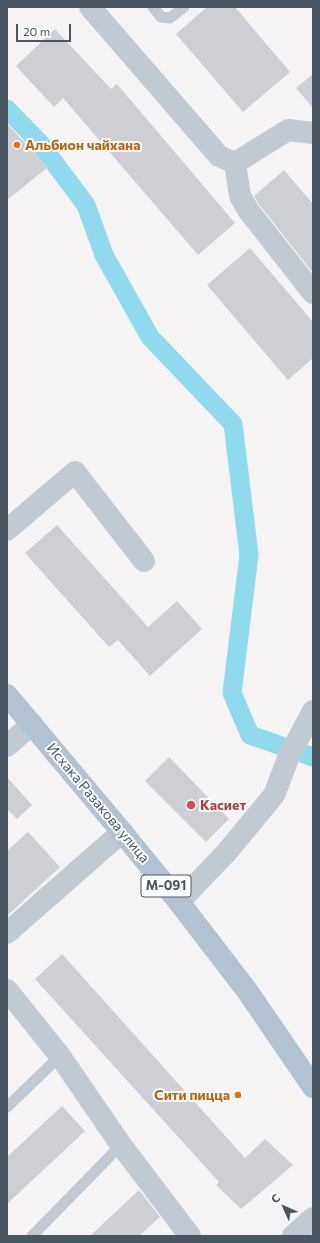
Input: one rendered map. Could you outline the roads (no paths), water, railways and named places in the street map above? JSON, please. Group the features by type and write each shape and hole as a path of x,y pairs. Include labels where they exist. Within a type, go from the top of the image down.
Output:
{"main road":[{"name":"Исхака Разакова улица","path":"7,695 179,902 248,992 313,1087"}],"street":[{"path":"90,7 220,156 235,163"},
{"path":"235,163 288,130 313,133"},
{"path":"235,163 240,196 248,210 313,293"},
{"path":"7,530 75,472 144,561"},
{"path":"179,902 226,853 274,795 293,749 313,711"},
{"path":"7,746 32,724"},
{"path":"7,933 122,832"},
{"path":"7,990 60,1056 121,1146 190,1236"},
{"path":"292,1236 313,1218"}],"lane":[{"path":"153,7 161,16 170,18 184,7"},
{"path":"7,1106 60,1056"},
{"path":"32,1236 121,1146"}],"waterway":[{"path":"7,109 38,141 86,205 104,255 150,337 233,424 249,555 232,693 250,735 313,757"}],"place":[{"name":"Альбион чайхана","path":"17,145"},
{"name":"Касиет","path":"191,805"},
{"name":"Сити пицца","path":"238,1095"}]}
